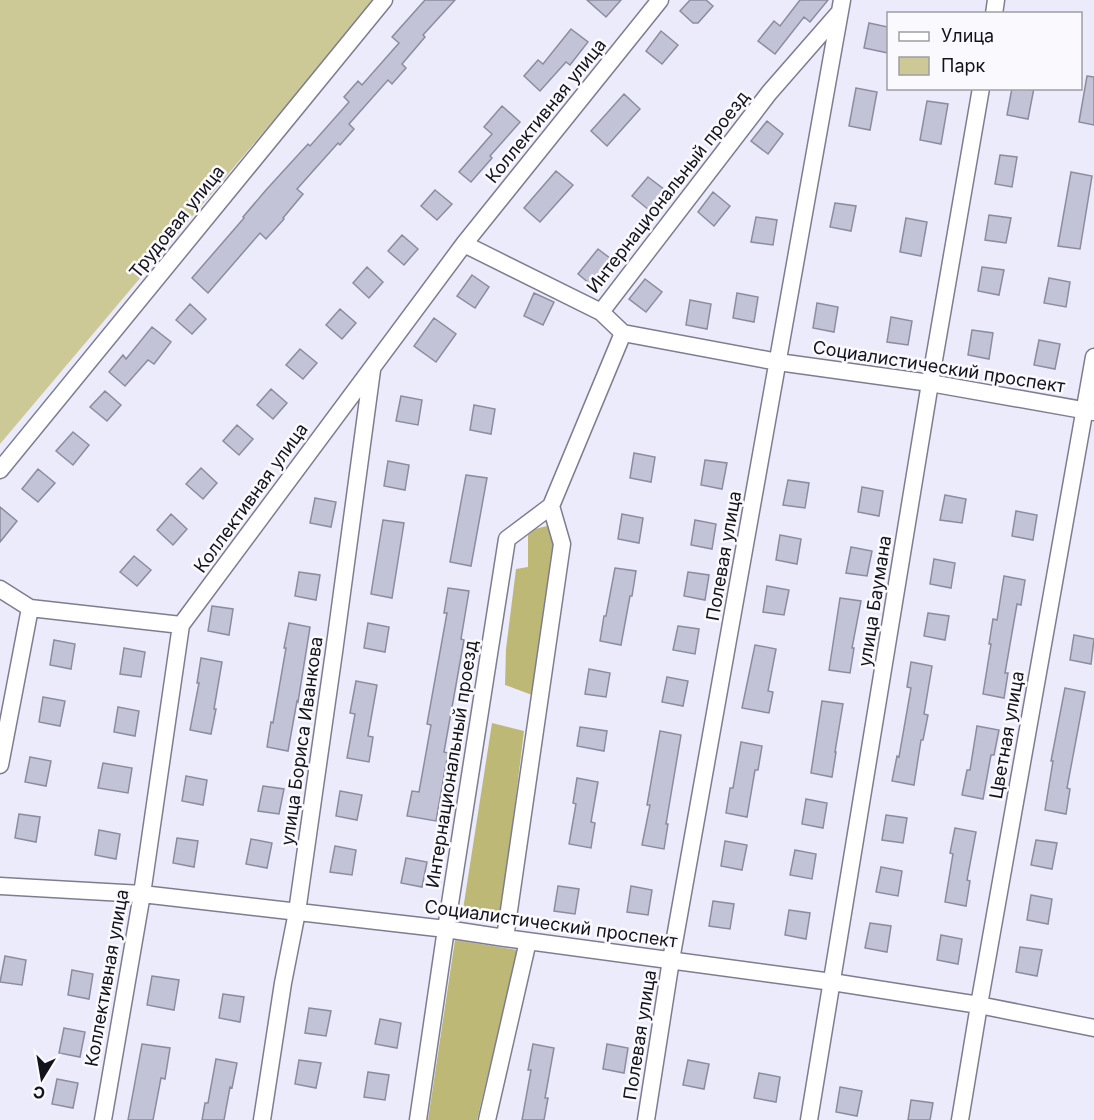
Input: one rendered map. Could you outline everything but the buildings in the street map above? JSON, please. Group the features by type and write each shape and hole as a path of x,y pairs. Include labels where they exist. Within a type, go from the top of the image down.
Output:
{"street":[{"name":"Трудовая улица","path":"0,470 384,0"},
{"name":"Коллективная улица","path":"103,1120 142,894 181,625 464,244 660,0"},
{"name":"Интернациональный проезд","path":"418,1120 507,539 550,506 623,333 600,312 769,93 841,7"},
{"name":"Полевая улица","path":"646,1120 671,960 841,7"},
{"name":"улица Баумана","path":"809,1120 981,90"},
{"path":"464,244 600,312"},
{"name":"Социалистический проспект","path":"623,333 778,362 930,383 1090,411"},
{"name":"Цветная улица","path":"960,1120 979,1005 1090,411 1094,357"},
{"name":"улица Бориса Иванкова","path":"262,1120 283,983 297,912 373,366"},
{"path":"505,938 562,544 550,506"},
{"path":"0,589 30,608 181,625"},
{"path":"0,765 30,608"},
{"name":"Социалистический проспект","path":"0,886 142,894 446,929 832,982 979,1005 1094,1028"},
{"path":"487,1120 528,941"}],"green space":[{"path":"0,0 375,0 0,444"}],"shaded area":[{"path":"547,526 555,543 532,695 505,685 506,649 516,569 528,567 528,535 535,529"},
{"path":"492,723 524,731 501,919 462,916"},
{"path":"455,940 518,950 477,1120 428,1120"}]}
